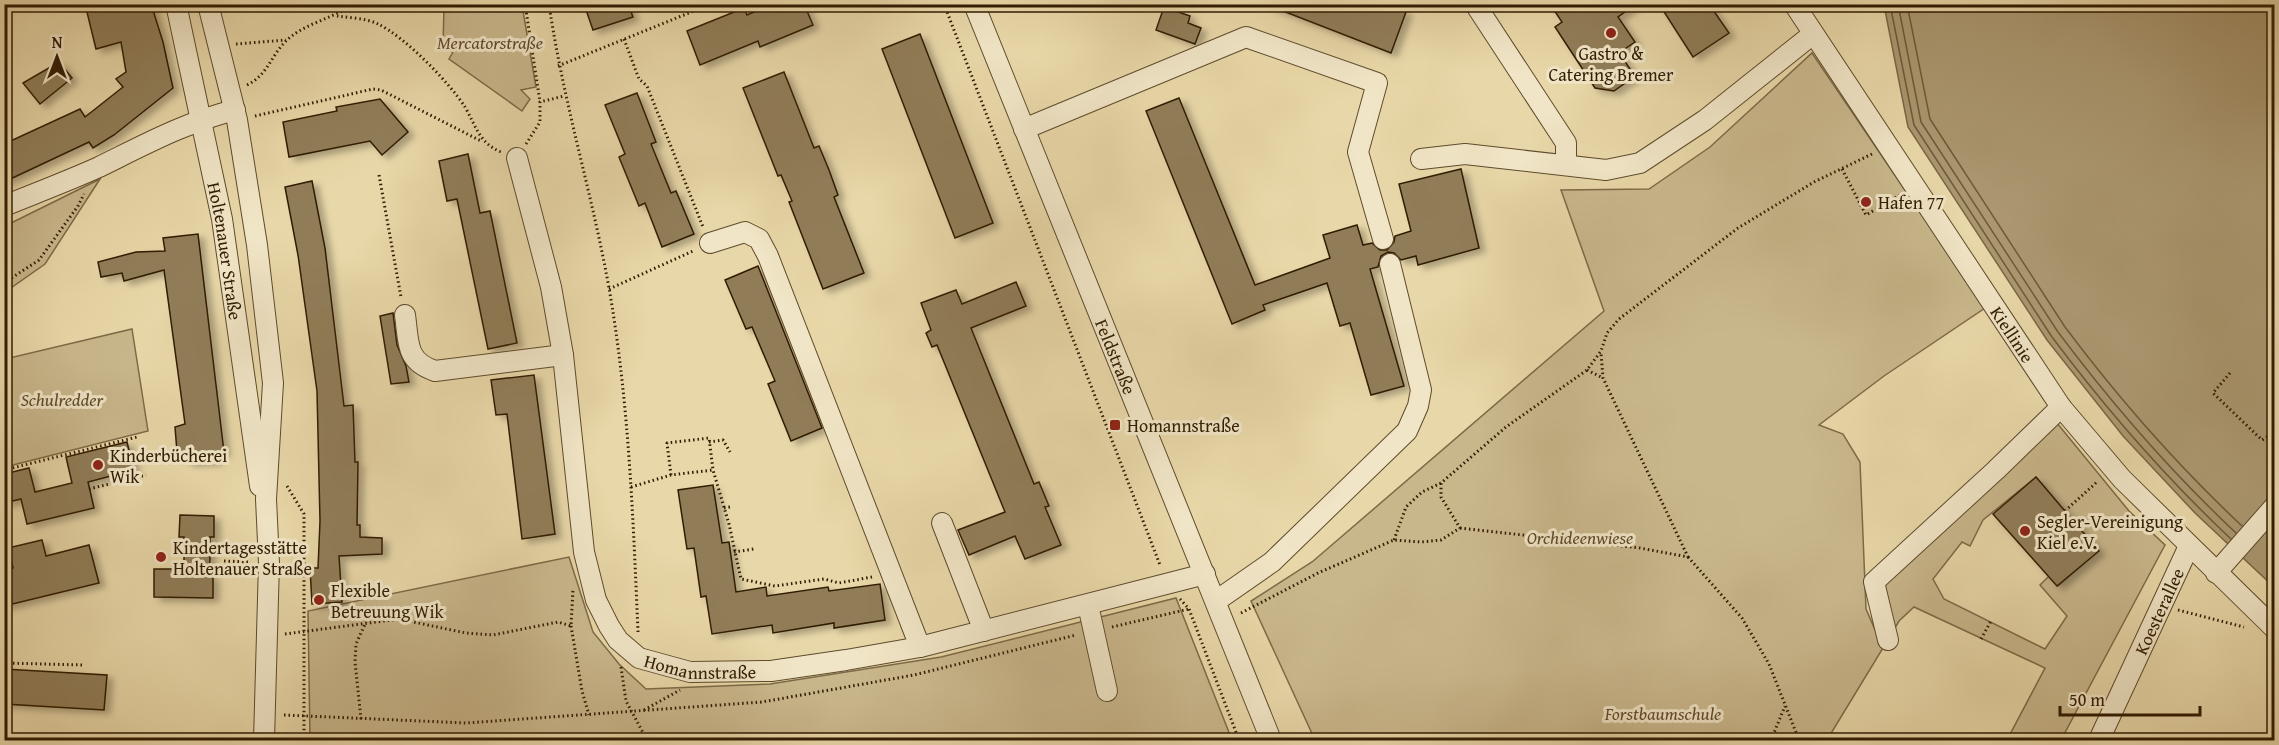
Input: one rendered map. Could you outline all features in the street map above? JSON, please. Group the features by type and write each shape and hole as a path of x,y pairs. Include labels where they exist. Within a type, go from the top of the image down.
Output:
{"street":[{"name":"Holtenauer Straße","path":"176,4 222,219 260,486 266,499"},
{"name":"Holtenauer Straße","path":"208,4 236,115 257,245 273,383 266,499 269,563 264,741"},
{"name":"Feldstraße","path":"974,4 1271,741"},
{"path":"1475,4 1566,143 1566,164"},
{"name":"Kiellinie","path":"1794,4 2061,407 2122,479 2274,628"},
{"path":"1421,159 1465,154 1606,170 1640,164 1705,120 1813,34"},
{"path":"1024,129 1246,37 1377,83 1358,152 1383,239"},
{"path":"4,206 96,168 201,118 236,115"},
{"name":"Homannstraße","path":"517,158 551,287 563,355 584,552 596,600 618,640 639,658 690,672 771,670 920,647 1204,574"},
{"path":"710,243 745,232 759,239 768,256 920,647"},
{"path":"1216,601 1272,562 1407,431 1418,406 1421,390 1390,264"},
{"path":"405,315 411,354 421,366 435,371 563,355"},
{"path":"1888,640 1874,582 2061,407"},
{"path":"2216,573 2274,507"},
{"path":"942,523 984,631"},
{"name":"Koesterallee","path":"2099,741 2189,546"},
{"path":"1088,605 1107,691"}],"path":[{"path":"248,85 266,71 287,40 318,22 337,16 352,4"},
{"path":"236,115 373,89 381,90 517,158 540,122 540,102 525,4"},
{"path":"549,4 564,96 589,187 609,289 632,488 639,658"},
{"path":"558,66 711,4"},
{"path":"944,4 1167,584 1189,609 1239,741"},
{"path":"337,16 378,23 412,50 464,105 483,142"},
{"path":"609,289 710,243 647,86 639,79 624,39"},
{"path":"219,45 287,40"},
{"path":"540,102 564,96"},
{"path":"1394,540 1406,507 1422,492 1441,483 1506,427 1587,370 1601,351 1607,333 1619,319 1738,228 1814,182 1876,152"},
{"path":"4,284 39,260 78,206 96,168"},
{"path":"1842,169 1866,215 1903,193"},
{"path":"379,175 405,315"},
{"path":"1601,351 1603,378 1688,557 1742,618 1769,664 1799,741"},
{"path":"1587,370 1603,378"},
{"path":"2230,373 2213,393 2262,440 2269,436 2274,440"},
{"path":"4,470 137,437"},
{"path":"671,475 667,443 709,438 713,470 741,579 755,584 775,586 824,579 839,583 892,574"},
{"path":"710,442 723,440 730,452"},
{"path":"270,458 304,514 304,741"},
{"path":"632,488 671,475 713,470"},
{"path":"89,489 146,475"},
{"path":"2065,511 2102,478"},
{"path":"1441,483 1441,497 1460,528"},
{"path":"724,508 730,507"},
{"path":"1224,621 1318,573 1394,540 1421,542 1441,540 1460,528 1640,548 1688,557"},
{"path":"734,552 754,549"},
{"path":"224,561 244,562"},
{"path":"573,579 571,626 582,691 589,715"},
{"path":"2161,607 2247,627"},
{"path":"268,635 399,620 466,633 493,635 558,622 571,626"},
{"path":"1981,639 1991,621"},
{"path":"361,719 355,662 356,644 366,622"},
{"path":"618,640 623,687 631,711 646,741"},
{"path":"4,663 83,665"},
{"path":"265,715 466,723 642,711 684,688"},
{"path":"1771,741 1785,706"}],"green space":[{"name":"Mercatorstraße","path":"444,5 522,5 536,87 521,90 530,99 522,111 449,59 453,52 443,48"},
{"name":"Orchideenwiese","path":"1812,53 1985,308 1884,376 1819,425 1843,434 1860,462 1866,609 1883,648 1827,740 1315,740 1251,601 1312,562 1604,311 1561,190 1649,189 1710,147"},
{"path":"100,179 45,264 5,292 5,226"},
{"name":"Schulredder","path":"132,329 148,431 5,467 5,359"},
{"path":"2052,417 2129,511 2165,545 2061,740 2007,740 2045,668 1914,607 1899,621 1888,640 1874,582","holes":["2036,477 2098,551 2058,586 2049,576 2040,585 2067,616 2045,649 1944,599 1933,579 1962,542 1970,546 1983,520"]},
{"path":"569,557 593,632 619,664 646,689 770,684 941,657 1176,598 1232,740 310,740 308,611"}],"water":[{"path":"1884,5 2274,5 2274,587 2195,513 2123,436 2047,340 1908,127"}],"building":[{"path":"85,4 151,4 163,42 173,88 114,135 93,148 89,142 4,182 4,144 80,109 85,117 123,87 116,79 126,72 121,42 96,49"},
{"path":"584,4 628,4 633,17 593,30"},
{"path":"773,4 804,4 813,25 760,47 758,41 700,65 687,31 744,8 747,15"},
{"path":"1265,4 1387,4 1406,12 1391,53"},
{"path":"1550,4 1636,4 1618,17 1635,42 1619,53 1635,76 1614,91 1595,88 1555,27 1562,22"},
{"path":"1659,4 1709,4 1729,33 1693,57"},
{"path":"1164,7 1190,16 1188,23 1201,28 1195,44 1156,30"},
{"path":"920,34 993,223 955,238 882,49"},
{"path":"59,62 72,78 40,104 23,83"},
{"path":"784,72 814,148 819,146 829,170 838,195 834,197 864,273 823,289 789,202 792,201 781,175 778,176 743,88"},
{"path":"637,93 656,142 651,144 671,193 676,191 694,234 662,247 645,203 639,206 619,157 625,154 605,105"},
{"path":"1179,98 1255,285 1330,258 1323,235 1357,225 1363,245 1372,243 1380,250 1387,250 1394,242 1395,236 1411,231 1399,184 1461,169 1479,248 1418,265 1416,256 1401,260 1394,253 1388,252 1381,256 1378,267 1370,269 1404,386 1371,395 1350,323 1340,326 1327,283 1263,305 1265,310 1232,324 1146,111"},
{"path":"380,99 408,132 382,155 370,141 289,157 283,122 337,111 336,107"},
{"path":"468,154 480,213 490,211 517,343 488,349 457,199 447,201 439,161"},
{"path":"312,181 325,248 344,406 353,405 355,462 358,462 357,525 360,525 360,537 382,538 382,554 339,556 342,602 312,604 310,568 318,568 320,521 317,391 298,255 285,187"},
{"path":"198,234 224,452 216,453 217,460 189,462 177,452 175,427 185,424 164,270 124,281 122,273 101,277 98,262 136,252 165,251 163,238"},
{"path":"758,266 822,428 791,441 768,384 775,381 752,327 746,329 725,280"},
{"path":"1016,282 1026,306 971,328 1034,484 1039,482 1049,506 1045,507 1061,545 1025,559 1015,536 969,555 958,530 1005,512 937,345 932,347 926,333 931,330 921,303 956,290 962,304"},
{"path":"393,313 397,345 406,366 409,382 391,384 380,316"},
{"path":"534,375 555,534 522,539 507,414 496,415 491,380"},
{"path":"127,442 134,470 88,482 94,508 27,524 21,499 4,503 4,474 29,468 35,492 72,483 66,457"},
{"name":"Segler-Vereinigung Kiel e.V.","path":"2036,477 2099,551 2057,586 1993,514"},
{"path":"713,485 722,543 729,542 736,592 766,587 767,596 828,587 829,591 880,584 885,620 834,628 834,623 773,633 772,625 712,634 706,596 701,597 694,548 687,549 678,490"},
{"path":"180,515 214,516 214,537 210,537 209,577 213,577 213,598 154,597 154,569 184,569 184,537 179,537"},
{"path":"42,540 46,556 89,545 99,583 4,606 4,570 13,568 8,548"},
{"path":"4,669 107,675 104,710 4,704"}],"place":[{"name":"Gastro & Catering Bremer","path":"1611,33"},
{"name":"Hafen 77","path":"1866,202"},
{"name":"Homannstraße","path":"1115,425"},
{"name":"Kinderbücherei Wik","path":"98,465"},
{"name":"Segler-Vereinigung Kiel e.V.","path":"2025,531"},
{"name":"Kindertagesstätte Holtenauer Straße","path":"161,557"},
{"name":"Flexible Betreuung Wik","path":"319,600"}],"park label":[{"name":"Forstbaumschule","path":"1663,713"}]}
